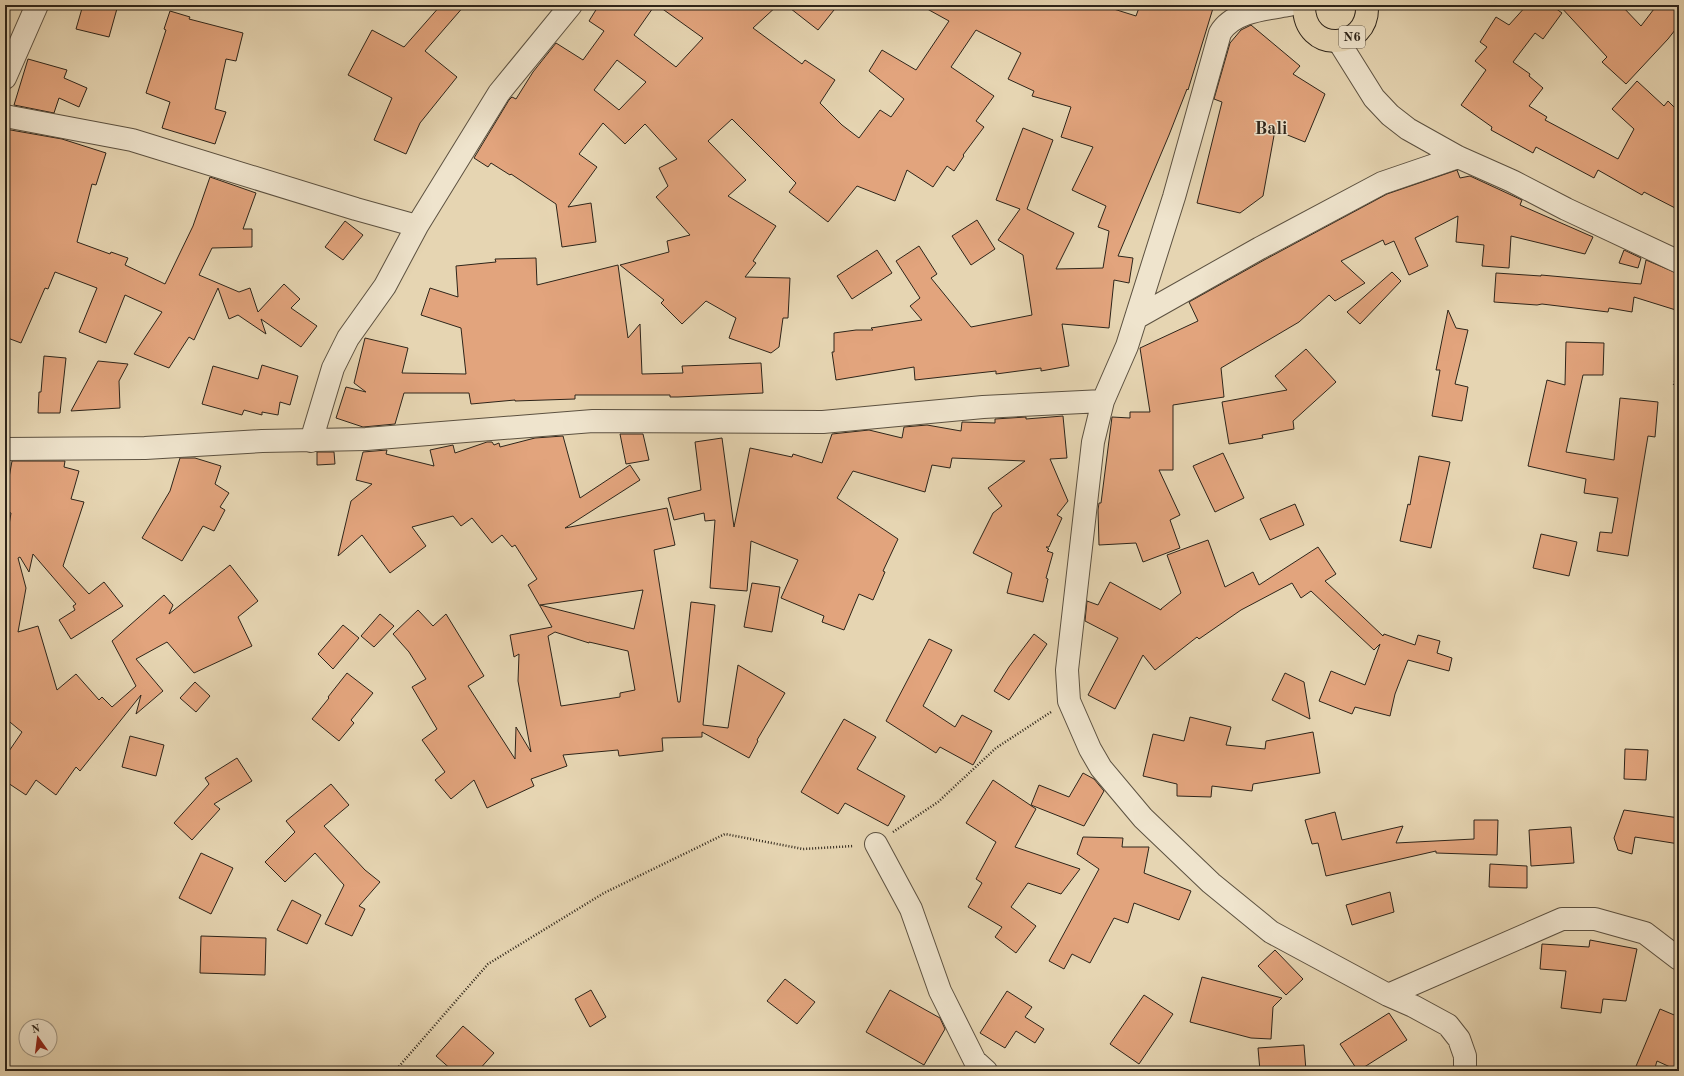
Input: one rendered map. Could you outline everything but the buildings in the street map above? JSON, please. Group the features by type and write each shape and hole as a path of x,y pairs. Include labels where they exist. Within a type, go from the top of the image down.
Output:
{"highway":[{"name":"N6","path":"1304,5 1303,15 1308,26 1316,35 1327,41 1340,42 1353,37 1363,27 1370,8"}],"street":[{"path":"5,78 37,5"},
{"path":"310,441 333,368 348,338 385,286 418,226 499,93 571,5"},
{"path":"1225,5 1250,13"},
{"path":"1289,5 1250,13 1230,21 1220,33 1174,197 1128,346 1103,401 1093,442 1085,506 1067,670 1069,701 1090,750 1101,768 1143,818 1211,883 1271,932 1388,995 1413,1006 1448,1026 1459,1039 1465,1056 1465,1071"},
{"path":"1340,42 1374,98 1390,115 1408,129 1458,157 1512,180 1566,209 1679,262"},
{"path":"5,116 132,140 356,209 418,226"},
{"path":"1136,318 1260,248 1382,183 1458,157"},
{"path":"5,450 145,448 262,441 366,439 593,421 823,422 983,407 1103,401"},
{"path":"876,844 911,909 940,991 975,1061 986,1071"},
{"path":"1388,995 1562,919 1595,919 1645,933 1679,959"}],"path":[{"path":"1674,385 1679,367"},
{"path":"395,1071 488,964 604,893 724,834 803,849 876,844 938,802 996,748 1069,701"}],"district":[{"name":"Bali","path":"1271,129"}]}
